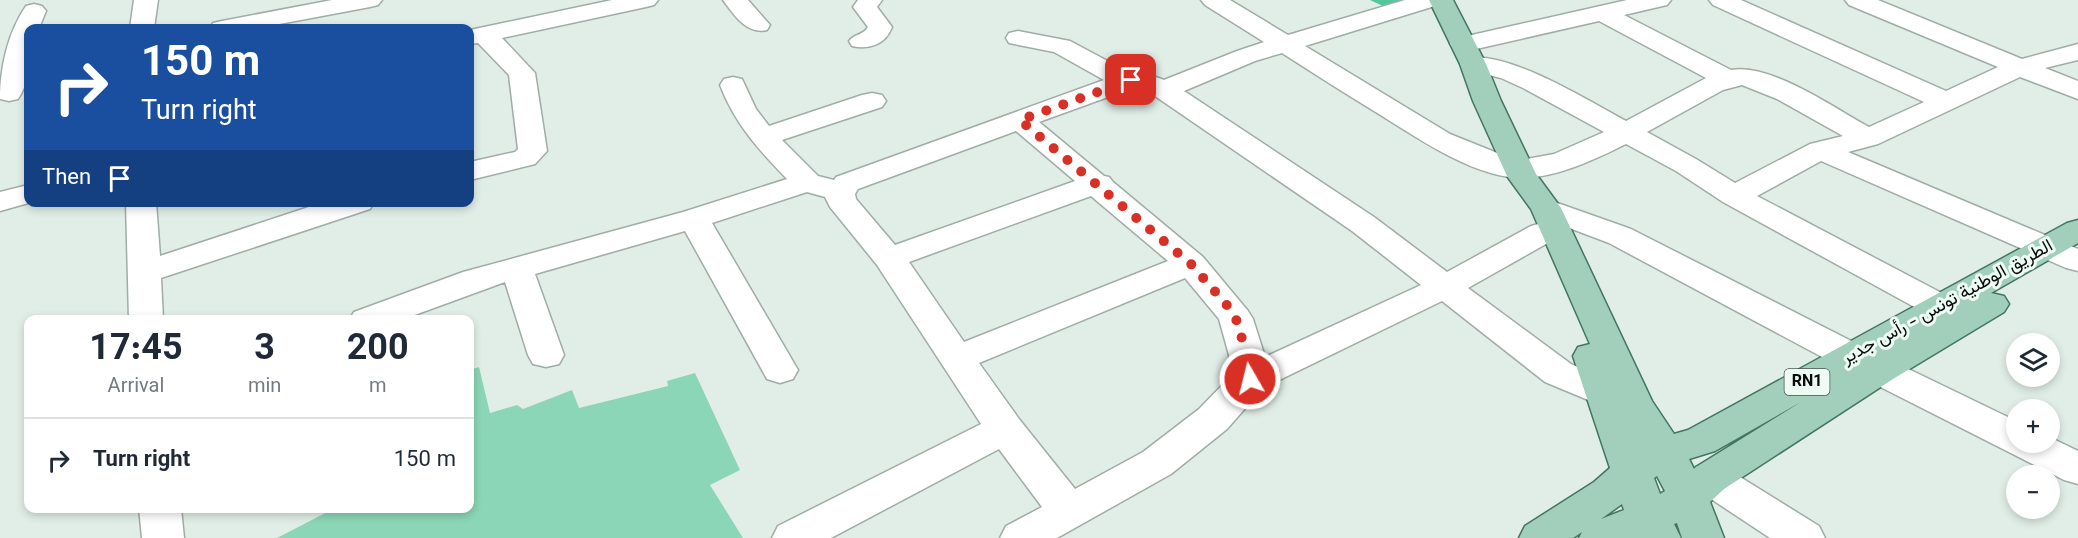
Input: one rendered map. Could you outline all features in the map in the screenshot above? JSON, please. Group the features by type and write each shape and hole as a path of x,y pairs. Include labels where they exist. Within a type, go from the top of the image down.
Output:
{"main road":[{"path":"1441,0 1468,54 1520,172 1527,197 1544,220 1635,405 1665,453 1699,487 1703,538"},
{"path":"1544,220 1631,473 1654,528"},
{"name":"الطريق الوطنية تونس - رأس جدير","path":"1600,538 1630,524 1654,528 1699,487 1941,307 2071,250"},
{"name":"الطريق الوطنية تونس - رأس جدير","path":"1540,538 1608,493 1631,473 1665,453 1701,441 1866,364 2071,250"}],"street":[{"path":"143,24 147,0"},
{"path":"243,24 370,0"},
{"path":"477,35 620,2 646,0"},
{"path":"735,0 758,25"},
{"path":"861,40 876,36 879,32 880,27 865,7 870,0"},
{"path":"1213,0 1284,46 1440,140 1520,172 1558,161 1626,134 1650,118 1728,79 1739,77 1757,80 1868,138"},
{"path":"1362,0 1387,12"},
{"path":"1164,90 1246,56 1430,0"},
{"path":"1468,54 1559,21 1659,0"},
{"path":"1721,0 1945,101"},
{"path":"1857,0 2078,91"},
{"path":"29,24 34,12"},
{"path":"1602,13 1728,79"},
{"path":"13,93 24,34"},
{"path":"474,170 525,158 533,151 522,73 477,35"},
{"path":"1018,38 1061,46 1126,81"},
{"path":"1734,196 1820,150 1868,138 2020,67 2078,52"},
{"path":"1468,54 1520,76 1686,165 1734,196 1941,307"},
{"path":"1069,512 1005,429 889,258 844,205 840,197 841,190 853,180 1126,81 1142,80 1164,90 1363,224 1558,374 1605,394"},
{"path":"733,85 743,110 763,136 807,182 824,188 841,190"},
{"path":"763,136 872,101"},
{"path":"1020,120 1098,183 1191,264 1236,319 1247,355 1250,379"},
{"path":"1820,150 2071,250"},
{"path":"380,315 475,280 694,219 807,182"},
{"path":"889,258 1098,183"},
{"path":"0,202 24,195"},
{"path":"141,207 146,315"},
{"path":"145,272 342,207"},
{"path":"694,219 780,370"},
{"path":"1021,538 1157,463 1213,419 1250,379 1446,286 1544,220 1620,236 1866,364 2006,433"},
{"path":"958,358 1191,264"},
{"path":"517,269 546,355"},
{"path":"793,538 1005,429"},
{"path":"2047,453 2078,469"},
{"path":"1699,487 1804,538"},
{"path":"160,513 163,538"}],"green space":[{"path":"479,367 490,413 517,405 523,409 572,390 579,408 668,386 667,381 695,373 740,470 710,485 743,538 277,538 325,513 474,513 474,369"}],"building":[{"path":"1370,0 1404,0 1385,7"}],"route":[{"path":"1131,80 1020,120 1098,183 1191,264 1236,319 1247,355 1250,379"}]}
